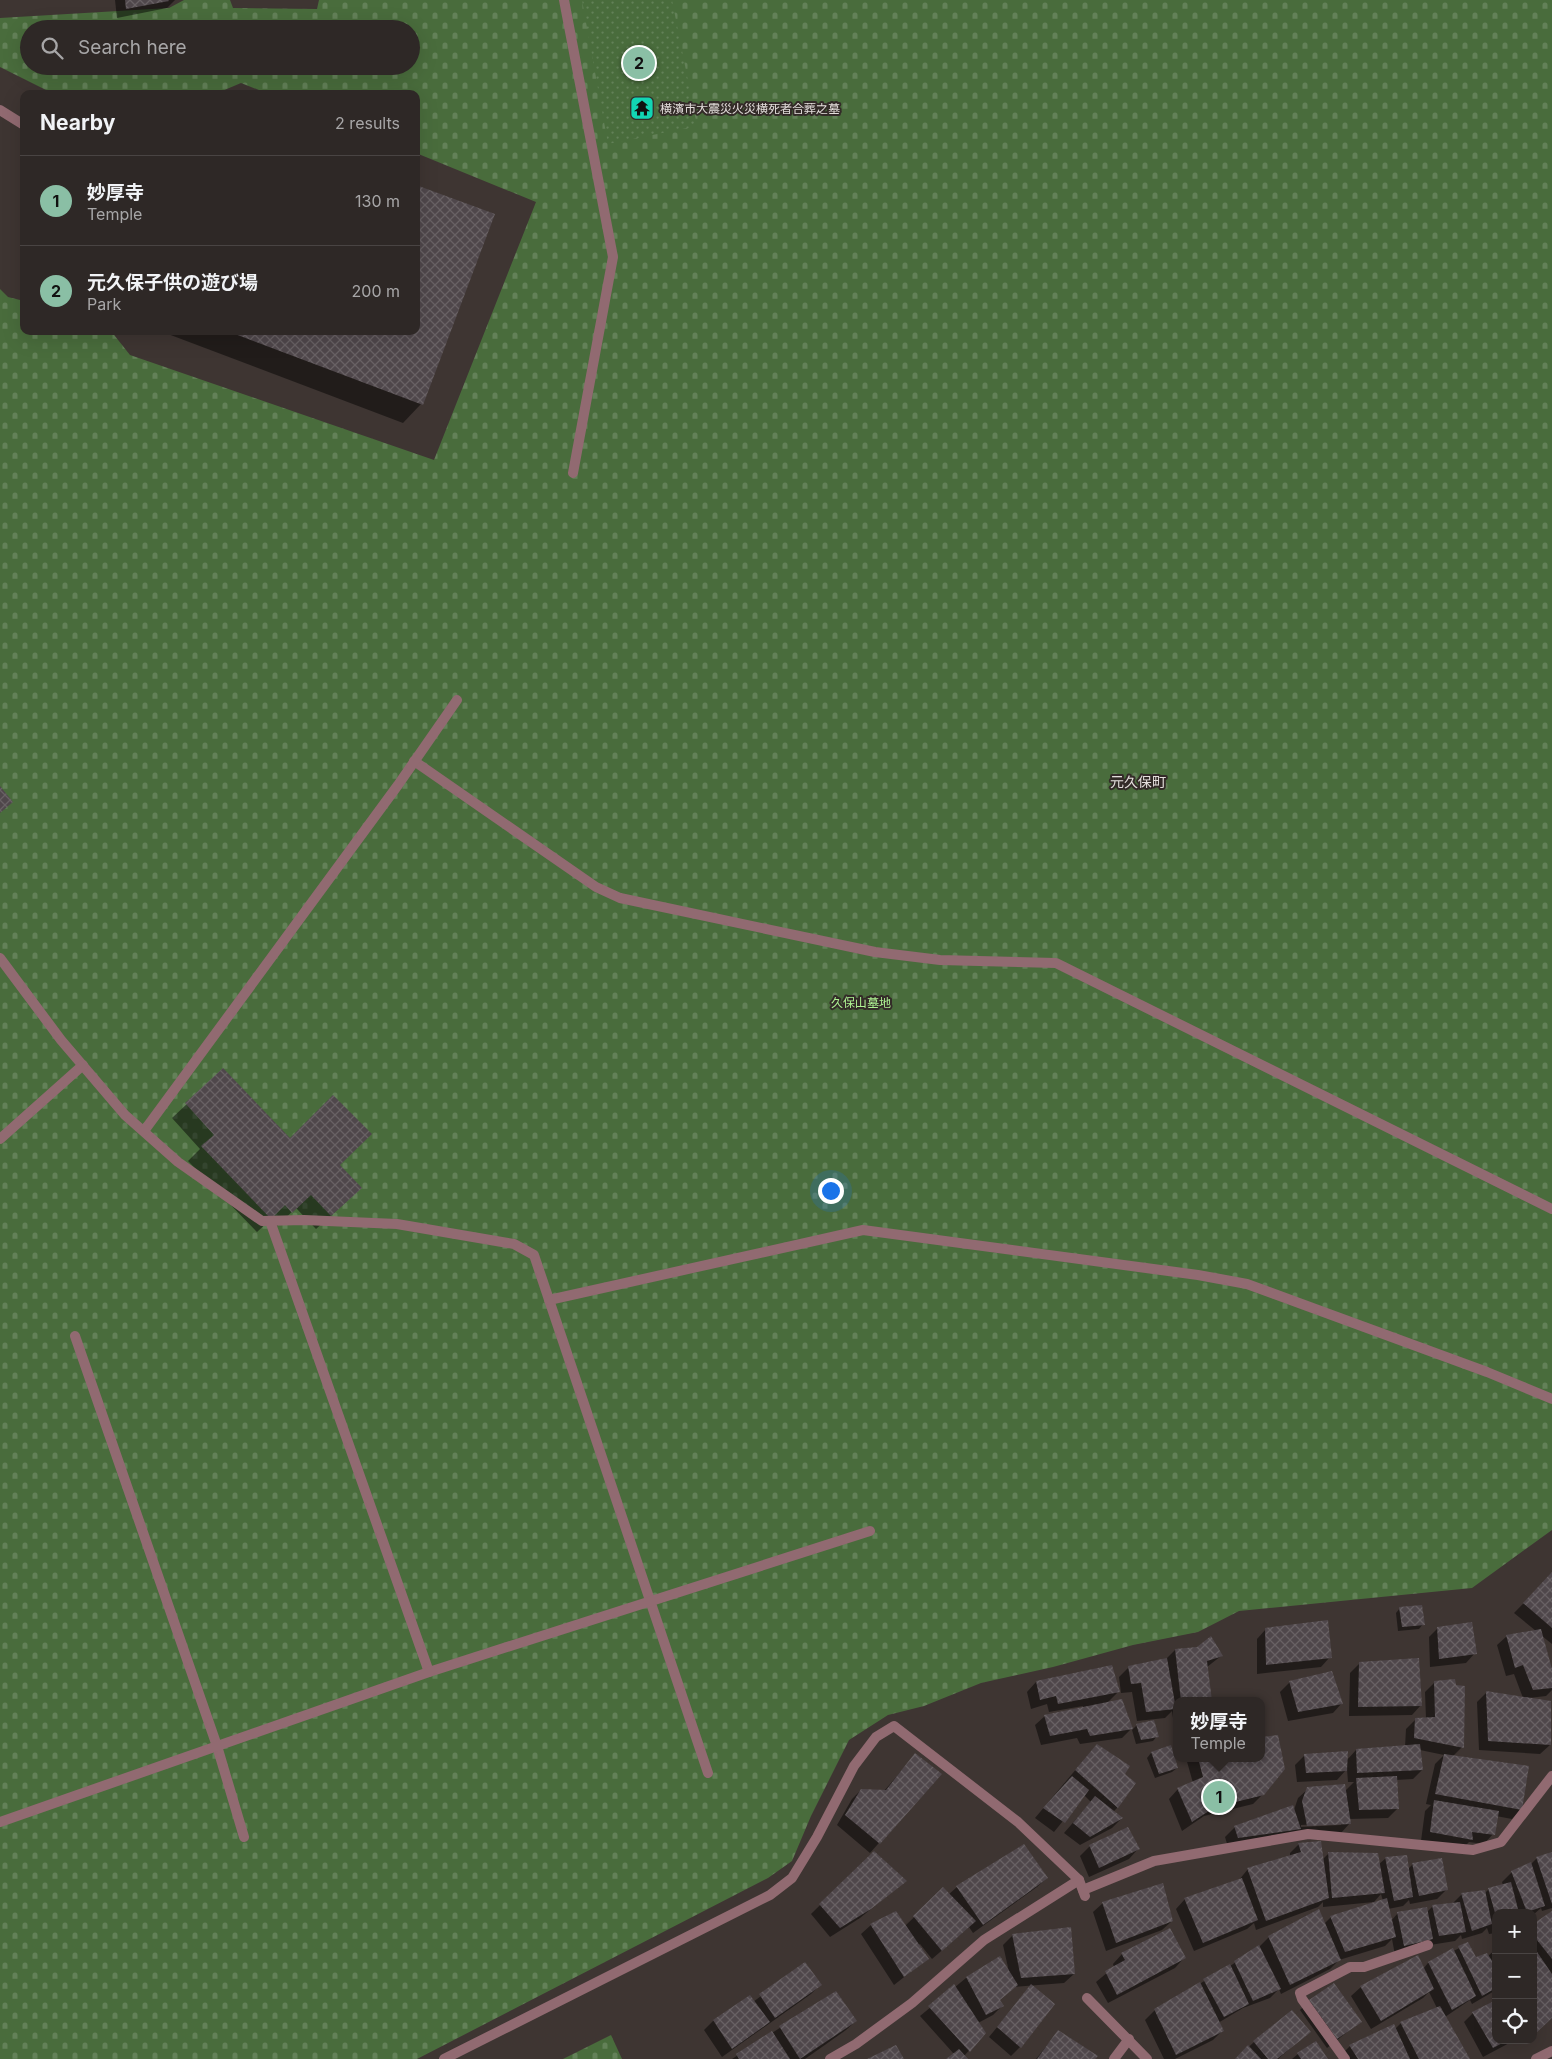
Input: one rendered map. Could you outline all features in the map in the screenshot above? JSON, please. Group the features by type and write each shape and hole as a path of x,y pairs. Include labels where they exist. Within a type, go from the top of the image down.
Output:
{"street":[{"path":"564,0 612,256 573,473"},
{"path":"0,110 20,122"},
{"path":"144,1131 457,700"},
{"path":"414,761 596,887 620,898 875,952 940,960 1056,963 1552,1209"},
{"path":"0,958 82,1065 126,1115 178,1162 262,1222 397,1224 514,1244 534,1255 708,1773"},
{"path":"0,1139 82,1065"},
{"path":"270,1221 429,1672"},
{"path":"549,1300 863,1230 1248,1284 1487,1372 1552,1399"},
{"path":"75,1336 217,1746 244,1837"},
{"path":"0,1822 429,1672 870,1531"},
{"path":"444,2059 770,1894 792,1878 818,1837 854,1766 876,1738 894,1726 1018,1822 1082,1889"},
{"path":"830,2059 856,2044 912,2002 984,1940 1082,1889 1154,1861 1308,1834 1473,1850 1501,1842 1552,1776"},
{"path":"1344,2059 1302,1999 1300,1993 1350,1967 1364,1967 1428,1945"},
{"path":"1087,1998 1147,2059"},
{"path":"1114,2059 1129,2039"},
{"path":"1536,2059 1552,2051"}],"green space":[{"name":"久保山墓地","path":"184,0 230,0 233,8 317,9 319,0 1552,0 1552,1530 1472,1588 1239,1611 1198,1632 1133,1645 1053,1667 981,1683 924,1706 888,1715 849,1740 811,1816 792,1861 768,1878 417,2059 0,2059 0,289 8,297 20,300 20,335 114,335 130,355 434,460 536,202 420,155 420,90 259,90 241,83 224,90 46,90 0,67 0,18 169,8"},
{"path":"582,0 672,0 697,126 608,144"},
{"path":"611,2035 622,2059 563,2059"}],"building":[{"path":"125,0 168,0 169,1 126,9"},
{"path":"420,186 495,214 423,405 238,335 420,335"},
{"path":"0,786 13,802 0,813"},
{"path":"223,1068 290,1138 333,1095 372,1134 340,1165 362,1188 331,1216 311,1195 292,1213 285,1205 271,1219 201,1146 214,1135 185,1103"},
{"path":"1552,1572 1552,1628 1523,1603"},
{"path":"1422,1605 1425,1625 1402,1627 1399,1607"},
{"path":"1328,1620 1332,1658 1266,1665 1265,1628"},
{"path":"1472,1622 1477,1654 1439,1659 1437,1627"},
{"path":"1541,1629 1552,1669 1552,1688 1533,1690 1523,1665 1515,1668 1506,1635"},
{"path":"1211,1636 1223,1656 1207,1661 1212,1697 1181,1697 1175,1649 1197,1647"},
{"path":"1167,1658 1174,1697 1173,1709 1146,1712 1141,1683 1131,1684 1128,1666"},
{"path":"1419,1658 1422,1706 1358,1707 1359,1662"},
{"path":"1112,1665 1120,1692 1058,1704 1056,1696 1040,1700 1036,1681"},
{"path":"1332,1671 1343,1704 1298,1712 1289,1681"},
{"path":"1455,1679 1456,1685 1465,1686 1464,1748 1414,1738 1415,1718 1435,1717 1434,1681"},
{"path":"1486,1691 1551,1701 1551,1745 1488,1741"},
{"path":"1122,1699 1133,1729 1090,1736 1087,1729 1050,1736 1044,1715"},
{"path":"1154,1720 1159,1737 1141,1740 1136,1724"},
{"path":"1278,1735 1285,1769 1264,1795 1215,1807 1192,1822 1177,1788 1203,1777 1199,1762 1265,1762 1265,1737"},
{"path":"1097,1744 1130,1766 1125,1774 1136,1783 1118,1808 1075,1770"},
{"path":"1420,1744 1423,1770 1357,1773 1356,1749"},
{"path":"1171,1745 1173,1762 1176,1762 1178,1768 1159,1774 1151,1752"},
{"path":"1348,1751 1347,1771 1306,1773 1304,1754"},
{"path":"915,1753 942,1774 880,1844 845,1815 861,1789 886,1790"},
{"path":"1444,1754 1529,1766 1522,1810 1435,1794"},
{"path":"1072,1776 1089,1790 1065,1823 1043,1808"},
{"path":"1397,1776 1399,1809 1359,1810 1356,1778"},
{"path":"1345,1784 1351,1824 1307,1826 1302,1801 1307,1787"},
{"path":"1095,1796 1123,1818 1090,1837 1073,1823"},
{"path":"1434,1800 1499,1811 1495,1835 1472,1832 1473,1840 1430,1832"},
{"path":"1293,1805 1301,1829 1238,1838 1234,1826"},
{"path":"1128,1827 1140,1849 1099,1868 1089,1845"},
{"path":"1321,1841 1329,1898 1266,1921 1247,1868 1301,1852 1298,1843"},
{"path":"1024,1844 1048,1878 983,1925 956,1886"},
{"path":"874,1851 907,1881 871,1909 840,1928 819,1904"},
{"path":"1328,1852 1378,1853 1385,1893 1332,1898"},
{"path":"1552,1852 1552,1904 1536,1857"},
{"path":"1407,1855 1413,1897 1394,1901 1385,1857"},
{"path":"1442,1858 1448,1890 1419,1896 1412,1863"},
{"path":"1531,1862 1545,1906 1536,1909 1526,1909 1511,1871"},
{"path":"1242,1878 1258,1920 1203,1943 1184,1898"},
{"path":"1511,1882 1518,1909 1494,1909 1488,1888"},
{"path":"1163,1883 1173,1921 1116,1943 1102,1902"},
{"path":"943,1887 976,1921 942,1951 913,1916"},
{"path":"1485,1890 1492,1924 1472,1931 1461,1893"},
{"path":"1387,1898 1396,1937 1345,1952 1330,1916"},
{"path":"1460,1902 1466,1932 1439,1936 1432,1905"},
{"path":"1427,1907 1433,1939 1404,1946 1397,1912"},
{"path":"1319,1909 1341,1960 1290,1985 1268,1936"},
{"path":"896,1911 929,1959 904,1977 870,1924"},
{"path":"1552,1911 1552,1959 1537,1940 1537,1921"},
{"path":"1071,1927 1075,1974 1021,1978 1012,1934"},
{"path":"1170,1928 1186,1958 1117,1995 1105,1971 1125,1960 1121,1953"},
{"path":"1468,1942 1476,1957 1487,1953 1492,1961 1492,1990 1482,1996 1458,1946"},
{"path":"1259,1945 1281,1989 1253,2001 1234,1961"},
{"path":"1453,1948 1476,1996 1452,2010 1428,1962"},
{"path":"1537,1952 1552,1974 1552,2018 1537,2032"},
{"path":"1418,1955 1434,1989 1381,2021 1360,1986"},
{"path":"1000,1956 1018,1985 1000,2000 1004,2006 986,2015 966,1977"},
{"path":"805,1962 822,1985 775,2018 759,1994"},
{"path":"1230,1964 1249,2004 1224,2017 1203,1979"},
{"path":"1200,1982 1224,2031 1176,2055 1154,2009"},
{"path":"1334,1983 1362,2022 1337,2039 1309,2000"},
{"path":"954,1984 986,2033 970,2052 928,2006"},
{"path":"1031,1984 1055,2004 1021,2048 997,2027"},
{"path":"836,1991 857,2021 800,2059 779,2026"},
{"path":"750,1995 770,2022 732,2049 713,2020"},
{"path":"1492,2002 1492,2044 1500,2044 1493,2048 1472,2012"},
{"path":"1440,2006 1470,2059 1419,2059 1400,2022"},
{"path":"1292,2010 1311,2032 1277,2059 1268,2059 1253,2041"},
{"path":"1394,2024 1410,2059 1358,2059 1349,2045"},
{"path":"1058,2030 1098,2056 1095,2059 1037,2059"},
{"path":"772,2031 790,2059 739,2059 736,2054"},
{"path":"1316,2041 1328,2059 1301,2059 1297,2053"},
{"path":"896,2045 904,2059 867,2059"},
{"path":"1248,2045 1261,2059 1235,2059"},
{"path":"959,2049 968,2059 946,2059"}],"place":[{"name":"元久保子供の遊び場","path":"639,63"},
{"name":"横濱市大震災火災横死者合葬之墓","path":"642,108"},
{"name":"妙厚寺","path":"1219,1797"}],"district":[{"name":"元久保町","path":"1138,781"}]}
